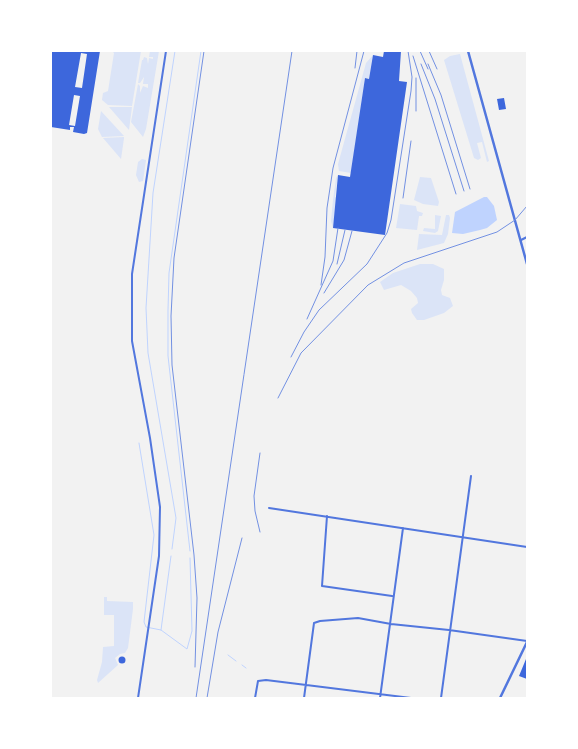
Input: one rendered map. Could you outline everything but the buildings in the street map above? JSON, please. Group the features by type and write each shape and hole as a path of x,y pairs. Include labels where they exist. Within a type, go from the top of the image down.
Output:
{"street":[{"path":"138,698 159,556 160,507 150,438 132,341 132,274 166,51"},
{"path":"468,51 527,264"},
{"path":"521,240 527,237"},
{"path":"441,698 464,537 471,476"},
{"path":"269,508 527,547"},
{"path":"327,516 322,586 392,596"},
{"path":"380,698 391,624 392,596 403,528"},
{"path":"304,698 314,623 320,621 358,618 391,624 450,630 527,641 500,698"},
{"path":"255,698 258,681 266,680 411,698"}],"shaded area":[{"path":"112,51 141,51 132,106 108,105 102,100 103,93 108,91 114,53"},
{"path":"150,51 159,51 146,129 143,137 131,122 138,84 140,86 140,93 143,86 148,88 148,84 143,84 144,77 140,83 138,83 142,60 144,57 147,58 148,64 149,58 153,59 153,57 149,57"},
{"path":"460,54 489,161 487,162 482,142 477,143 481,158 478,160 474,158 444,60 450,56"},
{"path":"373,55 369,79 365,78 351,173 339,171 338,164 366,63"},
{"path":"109,107 132,107 129,130"},
{"path":"101,111 124,136 102,137 98,129"},
{"path":"103,138 124,138 121,159"},
{"path":"142,159 146,160 143,181 139,182 136,175 138,162"},
{"path":"338,175 333,228 331,221 336,178"},
{"path":"420,177 431,178 439,202 438,206 423,204 414,200"},
{"path":"400,204 416,206 417,211 423,213 422,216 419,216 417,230 396,228"},
{"path":"435,215 441,216 438,231 435,233 423,231 424,228 435,229"},
{"path":"446,215 449,215 450,218 448,234 444,243 417,250 419,234 442,235"},
{"path":"420,264 433,264 444,269 444,280 441,290 442,295 450,298 453,306 444,313 424,320 417,320 412,313 411,309 418,303 417,298 411,291 401,285 384,290 380,282 393,273"},
{"path":"104,597 107,597 107,601 133,602 133,609 128,648 125,653 120,654 115,658 118,665 98,683 97,680 102,662 103,647 114,646 114,615 104,615"}],"water":[{"path":"484,197 487,197 494,206 497,220 487,228 463,234 452,233 455,212"}],"waterway":[{"path":"172,549 176,518 148,353 146,308 153,193 175,51"},
{"path":"190,551 168,356 168,310 169,273 201,51"},
{"path":"139,443 154,535 144,622 146,627 161,630 187,649 192,631 190,558"},
{"path":"161,630 171,556"},
{"path":"228,655 236,661"},
{"path":"242,665 246,668"}],"railway":[{"path":"195,667 197,598 194,555 172,365 171,316 174,258 204,51"},
{"path":"196,698 292,51"},
{"path":"355,68 357,51"},
{"path":"321,285 325,257 327,208 333,168 364,51"},
{"path":"291,357 304,332 319,310 367,264 387,233 391,220 411,91 412,77 408,51"},
{"path":"420,51 428,69"},
{"path":"429,51 437,69"},
{"path":"413,56 456,194"},
{"path":"421,64 435,99 464,191"},
{"path":"428,64 441,95 470,189"},
{"path":"416,78 416,111"},
{"path":"403,198 411,141"},
{"path":"278,398 301,353 368,285 404,263 497,232 515,220 527,206"},
{"path":"307,319 333,261 338,228"},
{"path":"337,264 345,230"},
{"path":"324,293 344,260 352,231"},
{"path":"260,453 254,496 255,511 260,532"},
{"path":"207,698 218,632 242,538"}]}
